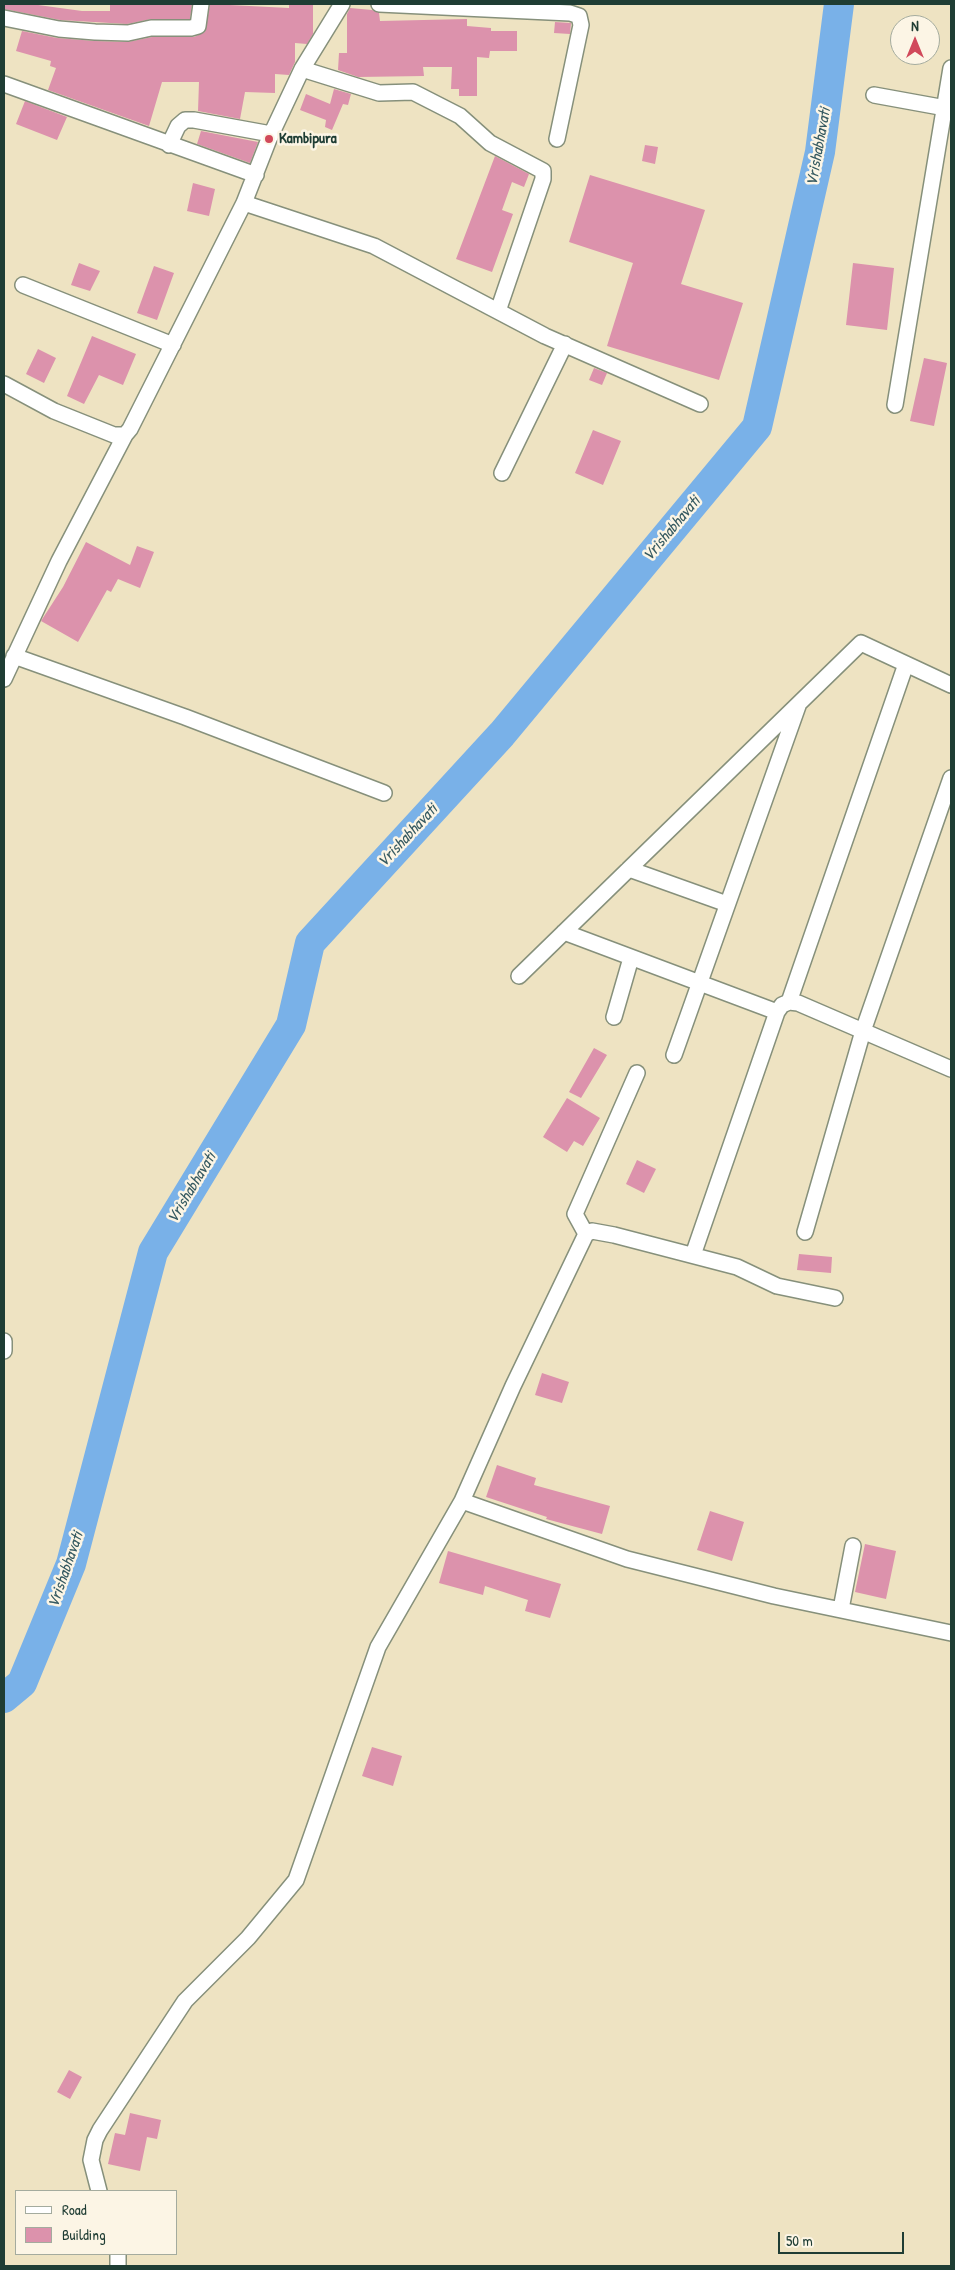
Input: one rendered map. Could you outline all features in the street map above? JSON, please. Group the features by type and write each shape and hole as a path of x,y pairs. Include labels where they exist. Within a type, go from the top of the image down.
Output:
{"street":[{"path":"4,18 59,29 128,33 151,28 191,28 198,26 201,4"},
{"path":"4,679 60,561 125,435 130,429 244,203 271,134 302,69 342,4"},
{"path":"379,4 570,13 578,16 581,25 557,139"},
{"path":"896,405 948,109 951,68"},
{"path":"302,69 379,93 413,92 460,116 490,143 542,171 543,179 498,311"},
{"path":"4,84 256,175"},
{"path":"874,95 948,109"},
{"path":"169,145 178,126 185,120 271,134"},
{"path":"244,203 374,246 565,344 700,404"},
{"path":"23,285 173,345"},
{"path":"502,473 565,344"},
{"path":"4,384 54,411 114,435 125,435"},
{"path":"519,976 861,642 951,685"},
{"path":"14,656 186,717 384,794"},
{"path":"693,1255 777,1012 789,1002 906,664"},
{"path":"674,1055 800,702"},
{"path":"805,1232 863,1031 951,778"},
{"path":"629,869 727,904"},
{"path":"564,932 777,1012"},
{"path":"614,1017 631,958"},
{"path":"789,1002 798,1003 950,1065"},
{"path":"586,1234 575,1214 637,1073"},
{"path":"99,2190 91,2160 100,2130 186,2001 248,1938 296,1880 375,1653 462,1501 513,1386 586,1234 592,1231 614,1235 693,1255 737,1267 777,1286 836,1298"},
{"path":"4,1341 4,1351"},
{"path":"462,1501 627,1559 774,1596 951,1633"},
{"path":"841,1609 854,1546"}],"building":[{"path":"4,4 31,4 82,11 110,11 110,4 192,4 190,19 151,19 127,24 60,20 4,9"},
{"path":"210,4 289,8 289,4 313,4 313,34 307,44 295,43 295,62 289,75 275,74 275,93 245,92 240,119 198,111 199,82 162,82 149,126 48,90 56,68 50,66 51,61 16,51 22,31 57,38 95,41 128,42 152,37 194,37 205,32"},
{"path":"350,8 372,10 379,13 380,21 467,19 467,26 491,28 491,31 517,31 517,51 490,51 489,58 477,57 477,96 459,96 459,89 451,89 452,67 423,67 424,76 358,77 338,70 339,53 347,53 347,14"},
{"path":"555,22 571,23 570,34 554,33"},
{"path":"334,89 351,94 348,105 343,104 332,130 325,127 326,120 300,110 306,94 330,104"},
{"path":"25,101 67,117 57,140 16,124"},
{"path":"201,131 258,142 250,163 197,144"},
{"path":"645,145 658,147 655,164 642,161"},
{"path":"495,156 529,174 524,187 512,182 502,210 513,214 492,272 456,259"},
{"path":"590,175 705,210 681,284 743,303 719,380 607,346 633,263 569,242"},
{"path":"193,183 215,189 209,216 187,211"},
{"path":"79,263 100,271 90,291 71,285"},
{"path":"853,263 894,268 887,330 846,325"},
{"path":"154,266 174,273 157,320 137,313"},
{"path":"92,336 136,354 123,385 99,375 84,404 67,396"},
{"path":"38,349 56,358 44,383 26,374"},
{"path":"924,358 947,363 934,426 910,421"},
{"path":"594,368 607,373 602,385 589,380"},
{"path":"593,430 621,441 603,485 575,473"},
{"path":"86,542 130,565 137,546 154,552 140,588 118,579 111,592 107,590 78,642 41,621 63,587"},
{"path":"594,1048 607,1055 581,1098 569,1092"},
{"path":"567,1098 600,1118 583,1146 574,1141 567,1152 543,1137"},
{"path":"637,1160 656,1169 644,1193 626,1184"},
{"path":"799,1254 832,1257 831,1273 797,1270"},
{"path":"542,1373 569,1382 562,1403 535,1395"},
{"path":"497,1465 536,1478 534,1485 610,1506 602,1534 546,1519 547,1517 486,1497"},
{"path":"710,1511 744,1522 732,1561 697,1550"},
{"path":"865,1544 896,1551 886,1599 855,1592"},
{"path":"448,1551 561,1584 550,1618 525,1611 528,1600 485,1586 483,1595 439,1583"},
{"path":"372,1747 402,1756 393,1786 362,1776"},
{"path":"69,2070 82,2077 70,2099 57,2092"},
{"path":"130,2113 161,2120 157,2139 147,2137 140,2171 108,2164 115,2133 125,2135"}],"waterway":[{"name":"Vrishabhavati","path":"4,1698 22,1683 71,1564 153,1252 291,1025 310,943 502,734 757,427 820,152 839,4"}],"place":[{"name":"Kambipura","path":"269,139"}]}
